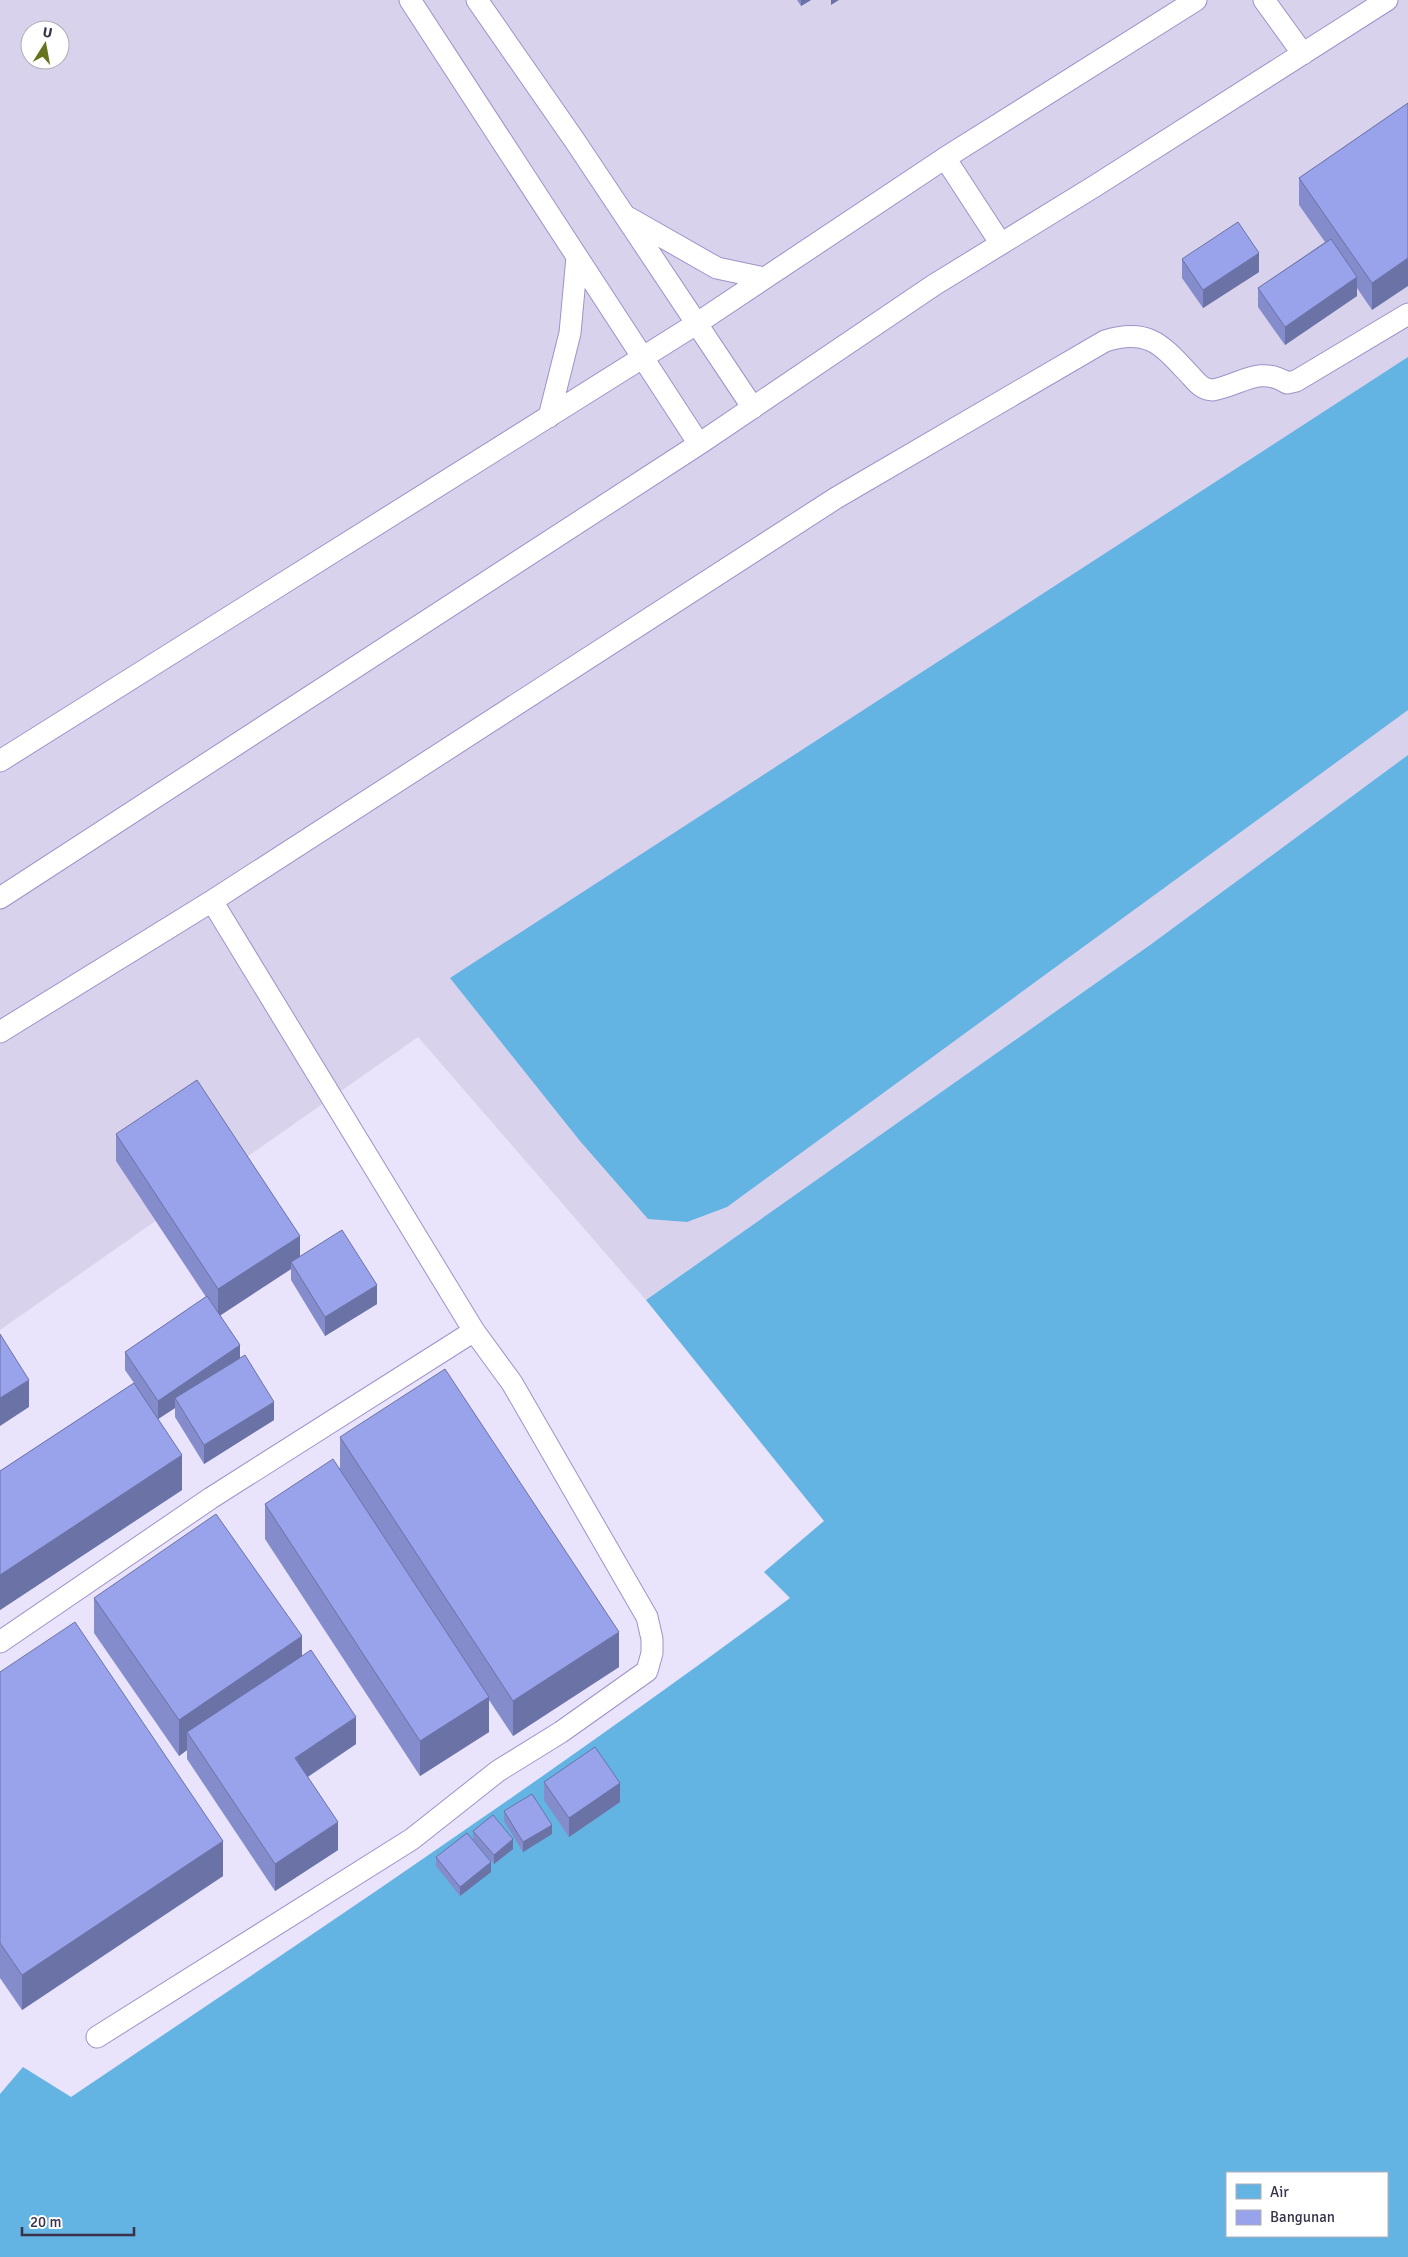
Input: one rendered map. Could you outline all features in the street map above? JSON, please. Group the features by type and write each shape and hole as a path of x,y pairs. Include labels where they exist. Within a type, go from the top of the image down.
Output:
{"lane":[{"path":"410,0 699,444"},
{"path":"477,0 753,408"},
{"path":"0,761 696,324 945,158 1196,0"},
{"path":"1264,0 1303,54"},
{"path":"0,898 699,444 934,285 1388,0"},
{"path":"945,158 1001,244"},
{"path":"624,215 682,250 718,268 764,278"},
{"path":"549,417 570,333 576,257"},
{"path":"0,1032 212,901 836,498 1105,341 1122,335 1143,336 1163,346 1198,385 1206,390 1213,390 1263,374 1277,376 1287,383 1296,381 1408,314"},
{"path":"97,2037 412,1839 498,1771 561,1732 647,1671 652,1646 651,1627 647,1617 512,1383 474,1331 212,901"},
{"path":"0,1642 211,1498 474,1331"}],"shaded area":[{"path":"0,0 1408,0 1408,755 1150,945 646,1300 418,1037 0,1330"}],"water":[{"path":"1408,357 1408,710 727,1207 687,1222 648,1219 580,1141 450,978"},
{"path":"1408,755 1408,2257 0,2257 0,2094 23,2067 71,2097 523,1789 702,1663 790,1598 764,1572 824,1521 646,1300 1150,945"}],"building":[{"path":"1408,103 1408,258 1372,283 1299,178"},
{"path":"1238,222 1259,253 1203,290 1182,259"},
{"path":"1331,239 1357,277 1285,327 1258,288"},
{"path":"197,1080 300,1236 218,1289 116,1134"},
{"path":"342,1230 377,1285 325,1317 291,1262"},
{"path":"207,1296 240,1345 158,1401 125,1352"},
{"path":"0,1334 29,1380 0,1398"},
{"path":"245,1355 274,1402 204,1445 175,1398"},
{"path":"445,1369 619,1632 513,1701 340,1437"},
{"path":"134,1383 182,1455 0,1575 0,1471"},
{"path":"333,1459 489,1697 420,1741 265,1504"},
{"path":"216,1514 302,1636 179,1720 94,1598"},
{"path":"75,1622 223,1841 22,1975 0,1943 0,1672"},
{"path":"311,1650 356,1717 295,1758 338,1822 275,1864 187,1732"},
{"path":"595,1747 620,1783 569,1818 544,1782"},
{"path":"532,1794 552,1825 523,1842 504,1811"},
{"path":"493,1815 513,1839 494,1855 473,1831"},
{"path":"467,1833 491,1862 460,1887 436,1857"}]}
